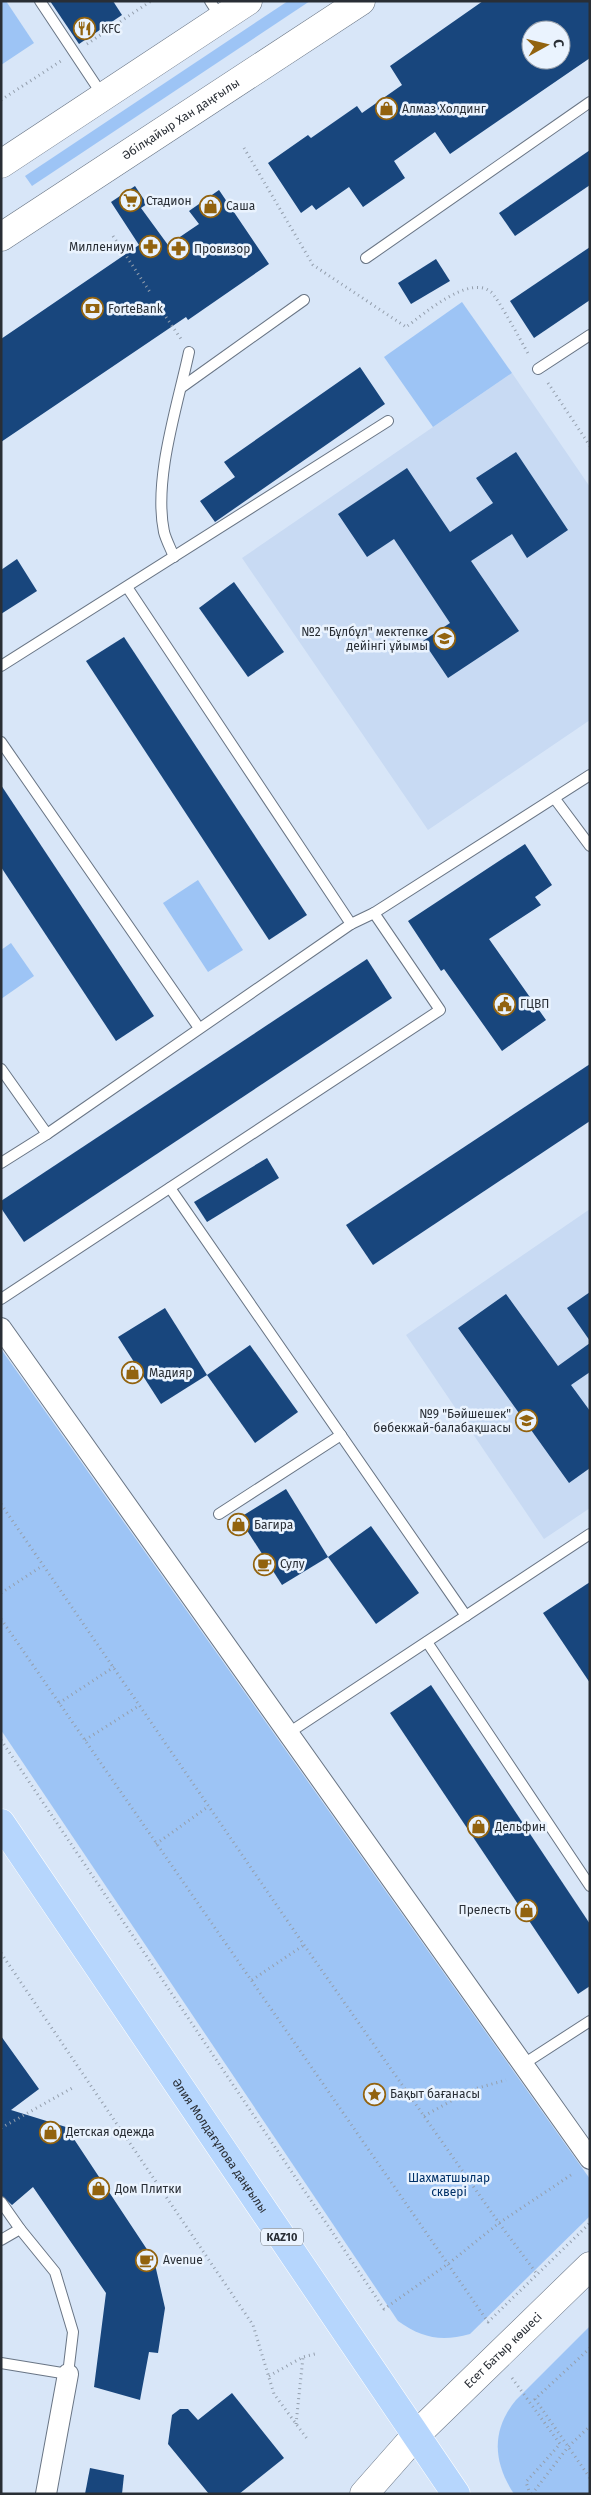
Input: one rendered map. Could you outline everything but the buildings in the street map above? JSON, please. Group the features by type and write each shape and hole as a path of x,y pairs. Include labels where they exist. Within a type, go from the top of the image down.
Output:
{"main road":[{"path":"1,164 103,97 216,10 248,1"},
{"name":"Әбілқайыр Хан даңғылы","path":"1,237 361,1"},
{"name":"Әлия Молдағұлова даңғылы","path":"1,1823 456,2494"},
{"name":"Есет Батыр көшесі","path":"364,2494 416,2435 590,2266"}],"street":[{"path":"1,1328 525,2070 583,2165"},
{"path":"46,2494 68,2374"}],"lane":[{"path":"40,1 103,97"},
{"path":"366,258 590,102"},
{"path":"182,387 304,300"},
{"path":"538,370 590,335"},
{"path":"174,557 164,533 161,512 162,486 189,352"},
{"path":"1,666 388,421"},
{"path":"127,587 351,924"},
{"path":"1,742 199,1028"},
{"path":"1,1163 47,1134 351,924 374,913 590,775"},
{"path":"555,799 590,846"},
{"path":"1,1299 440,1010 374,913"},
{"path":"1,1069 47,1134"},
{"path":"170,1188 466,1616"},
{"path":"219,1514 341,1435"},
{"path":"287,1734 590,1534"},
{"path":"427,1642 590,1886"},
{"path":"525,2070 590,2021"},
{"path":"1,2202 55,2272 74,2332 68,2374 1,2363"},
{"path":"1,2240 20,2228"}],"path":[{"path":"244,148 313,265 406,327 460,290 476,286 491,292 538,370 590,446"},
{"path":"113,236 150,292"},
{"path":"166,317 189,352"},
{"path":"1,1504 304,1945 499,2223 537,2274"},
{"path":"1,1593 42,1566"},
{"path":"1,1619 488,2322 590,2223"},
{"path":"59,1703 114,1668"},
{"path":"85,1740 140,1705"},
{"path":"1,1740 384,2309 448,2264 499,2223 583,2165"},
{"path":"156,1844 209,1806"},
{"path":"252,1980 304,1945"},
{"path":"1,1953 253,2325 274,2394 308,2440"},
{"path":"424,2116 471,2090 525,2070"},
{"path":"1,2128 74,2086"},
{"path":"590,2348 535,2399 590,2478"},
{"path":"269,2376 303,2357 314,2354"},
{"path":"296,2424 303,2357"},
{"path":"496,2357 560,2444 526,2482 531,2494 568,2447 590,2426"}],"shaded area":[{"name":"№2 \"Бұлбұл\" мектепке дейінгі ұйымы","path":"512,373 590,487 590,720 428,830 242,558"},
{"name":"№9 \"Бәйшешек\" бөбекжай-балабақшасы","path":"590,1209 590,1508 544,1539 406,1335"}],"green space":[{"path":"1,1 6,1 34,43 1,65"},
{"path":"288,1 310,1 32,186 25,176"},
{"path":"462,302 512,373 433,427 384,357"},
{"path":"198,880 243,950 208,972 163,903"},
{"path":"11,943 34,976 1,999 1,950"},
{"name":"Шахматшылар сквері","path":"1,1349 590,2179 590,2216 470,2334 450,2338 432,2337 415,2331 398,2321 1,1730"},
{"path":"590,2326 590,2494 514,2494 502,2470 499,2458 499,2434 502,2423 516,2400"}],"place":[{"name":"KFC","path":"85,29"},
{"name":"Алмаз Холдинг","path":"386,109"},
{"name":"Стадион","path":"130,201"},
{"name":"Саша","path":"210,206"},
{"name":"Миллениум","path":"150,247"},
{"name":"Провизор","path":"178,249"},
{"name":"ForteBank","path":"92,309"},
{"name":"№2 \"Бұлбұл\" мектепке дейінгі ұйымы","path":"444,639"},
{"name":"ГЦВП","path":"504,1004"},
{"name":"Мадияр","path":"133,1373"},
{"name":"№9 \"Бәйшешек\" бөбекжай-балабақшасы","path":"527,1421"},
{"name":"Багира","path":"238,1525"},
{"name":"Сулу","path":"264,1564"},
{"name":"Дельфин","path":"479,1827"},
{"name":"Прелесть","path":"527,1910"},
{"name":"Бақыт бағанасы","path":"374,2094"},
{"name":"Детская одежда","path":"50,2132"},
{"name":"Дом Плитки","path":"99,2189"},
{"name":"Avenue","path":"147,2260"}]}
